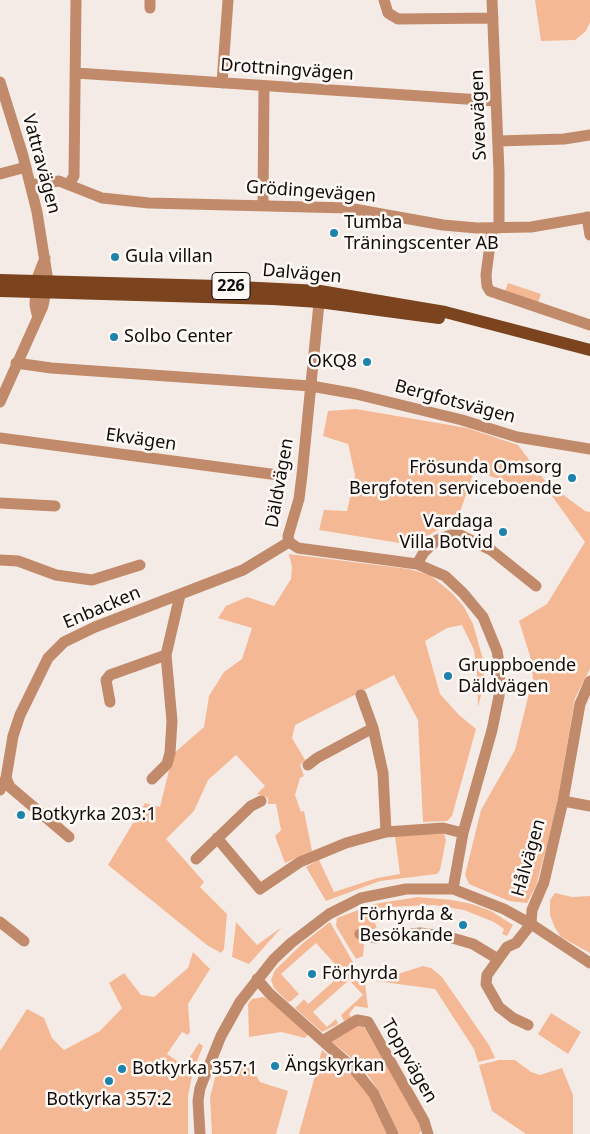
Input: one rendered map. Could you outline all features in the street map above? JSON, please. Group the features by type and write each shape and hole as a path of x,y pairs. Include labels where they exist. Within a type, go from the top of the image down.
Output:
{"main road":[{"name":"Dalvägen","path":"0,280 42,286 320,297 421,306 590,350"},
{"name":"Dalvägen","path":"0,291 42,286"}],"street":[{"path":"69,184 74,176 76,0"},
{"path":"222,83 228,0"},
{"path":"384,0 388,13 398,19 494,18"},
{"name":"Sveavägen","path":"492,0 498,141 495,228 486,275 487,286 490,291 590,325"},
{"name":"Drottningvägen","path":"76,74 496,102"},
{"name":"Vattravägen","path":"0,82 31,185 46,256 42,286 35,306 38,314 16,363"},
{"path":"263,205 264,86"},
{"path":"498,141 564,140 590,135"},
{"path":"0,174 26,168"},
{"name":"Grödingevägen","path":"31,185 59,182 69,184 102,198 126,201 348,208 443,225 495,228 532,227 588,217"},
{"path":"588,217 590,235"},
{"name":"Däldvägen","path":"320,297 301,485 290,529 289,542 298,548 417,564 445,576 464,593 483,617 497,651 500,669 499,696 463,833 453,889"},
{"path":"0,402 16,363"},
{"name":"Bergfotsvägen","path":"16,363 51,368 311,386 356,394 452,418 517,437 590,449"},
{"name":"Ekvägen","path":"0,438 278,475"},
{"path":"0,503 55,506"},
{"path":"417,564 424,552 437,540 451,535 460,535 491,550 536,586"},
{"name":"Enbacken","path":"0,790 6,778 13,736 20,715 40,673 54,652 64,642 95,627 253,565 289,542"},
{"path":"0,560 26,563 56,575 92,580 140,564"},
{"path":"152,779 167,764 170,754 172,721 166,655 180,595"},
{"path":"110,702 106,680 110,675 166,655"},
{"name":"Hålvägen","path":"531,924 532,910 545,877 563,801 580,704 590,681"},
{"path":"361,695 373,728 383,773 386,832"},
{"path":"308,766 317,758 373,728"},
{"path":"6,778 10,787 69,837"},
{"path":"196,859 251,806 260,801"},
{"name":"Hålvägen","path":"563,801 590,806"},
{"path":"217,838 260,889 300,862 324,851 386,832 442,828 463,833"},
{"path":"200,1134 198,1101 210,1061 240,1002 257,979 291,943 329,914 361,898 406,889 453,889 504,909 531,924 590,963"},
{"path":"0,922 24,941"},
{"path":"528,1025 513,1018 499,1007 486,984 487,975 507,947 516,943 531,924"},
{"path":"360,934 375,938 420,933 449,937 473,944 498,959"},
{"path":"257,979 269,993 324,1040 368,1084 393,1134"},
{"name":"Toppvägen","path":"324,1040 357,1020 368,1022 424,1121 428,1134"}],"shaded area":[{"path":"535,0 590,0 590,22 586,31 575,40 541,41"},
{"path":"508,283 541,294 538,303 505,291"},
{"path":"356,409 467,428 518,445 546,482 585,511 590,512 590,669 575,698 558,798 548,841 536,886 527,903 509,901 469,884 465,875 481,810 515,750 533,677 530,656 519,621 547,604 585,542 552,496 474,471 458,518 412,545 319,530 324,510 347,511 355,475 348,444 323,436 328,411"},
{"path":"289,554 409,569 430,575 453,594 464,607 473,624 484,663 484,683 478,707 474,650 462,625 447,628 425,641 440,694 459,715 476,729 452,816 447,821 423,822 418,720 394,675 295,725 292,738 305,760 300,765 304,776 300,778 295,795 301,812 304,811 312,851 285,863 275,836 281,830 276,804 268,804 268,798 257,794 265,786 236,755 208,780 194,811 166,839 204,882 200,887 227,914 224,949 221,953 207,945 108,865 145,803 160,807 173,754 204,727 209,696 224,672 242,659 252,628 218,618 226,606 247,597 274,606 291,579 292,567"},
{"path":"438,832 444,834 446,840 440,870 437,874 380,881 326,901 306,867 319,860 334,892 377,878 400,874 395,836"},
{"path":"555,893 572,897 590,896 590,953 561,937 555,928 550,915 550,900"},
{"path":"418,897 472,904 491,911 513,925 507,936 502,934 504,929 494,922 464,910 434,905 387,907 376,910 379,921 375,923 378,932 362,929 357,937 364,945 363,956 356,959 336,926 337,918 374,904"},
{"path":"236,922 257,945 282,927 249,964 232,957"},
{"path":"330,922 365,983 368,1008 355,1006 349,1014 352,1018 344,1021 341,1015 363,995 349,980 313,1012 327,1027 336,1019 338,1024 322,1032 295,1008 304,999 308,1004 343,973 316,943 281,974 299,994 291,1001 288,1002 274,988 271,980 275,970 303,943"},
{"path":"193,952 210,969 188,1004 190,1032 188,1035 182,1032 167,1054 184,1066 199,1043 203,1046 193,1071 188,1096 188,1134 0,1134 0,1051 27,1009 44,1018 52,1038 64,1050 100,1031 122,1008 109,983 124,973 141,995 154,997 188,968"},
{"path":"423,966 431,968 442,977 489,1045 495,1058 478,1062 474,1049 435,989 376,981"},
{"path":"263,997 270,1000 308,1034 305,1038 281,1032 249,1037 248,1004 252,999"},
{"path":"551,1013 581,1032 568,1054 538,1034"},
{"path":"358,1025 364,1027 414,1112 422,1130 419,1134 399,1134 381,1095 370,1078 359,1064 331,1041"},
{"path":"322,1050 358,1080 373,1102 388,1134 299,1134"},
{"path":"499,1060 515,1060 531,1072 540,1075 562,1068 573,1095 573,1134 526,1134 492,1111 479,1065"},
{"path":"243,1065 253,1070 260,1082 288,1091 276,1134 212,1134 210,1097 216,1074"}],"place":[{"name":"Tumba Träningscenter AB","path":"334,233"},
{"name":"Gula villan","path":"115,257"},
{"name":"Solbo Center","path":"114,337"},
{"name":"OKQ8","path":"367,362"},
{"name":"Frösunda Omsorg Bergfoten serviceboende","path":"572,478"},
{"name":"Vardaga Villa Botvid","path":"503,532"},
{"name":"Gruppboende Däldvägen","path":"448,676"},
{"name":"Botkyrka 203:1","path":"21,815"},
{"name":"Förhyrda & Besökande","path":"463,925"},
{"name":"Förhyrda","path":"312,974"},
{"name":"Ängskyrkan","path":"275,1066"},
{"name":"Botkyrka 357:1","path":"122,1069"},
{"name":"Botkyrka 357:2","path":"109,1081"}]}
